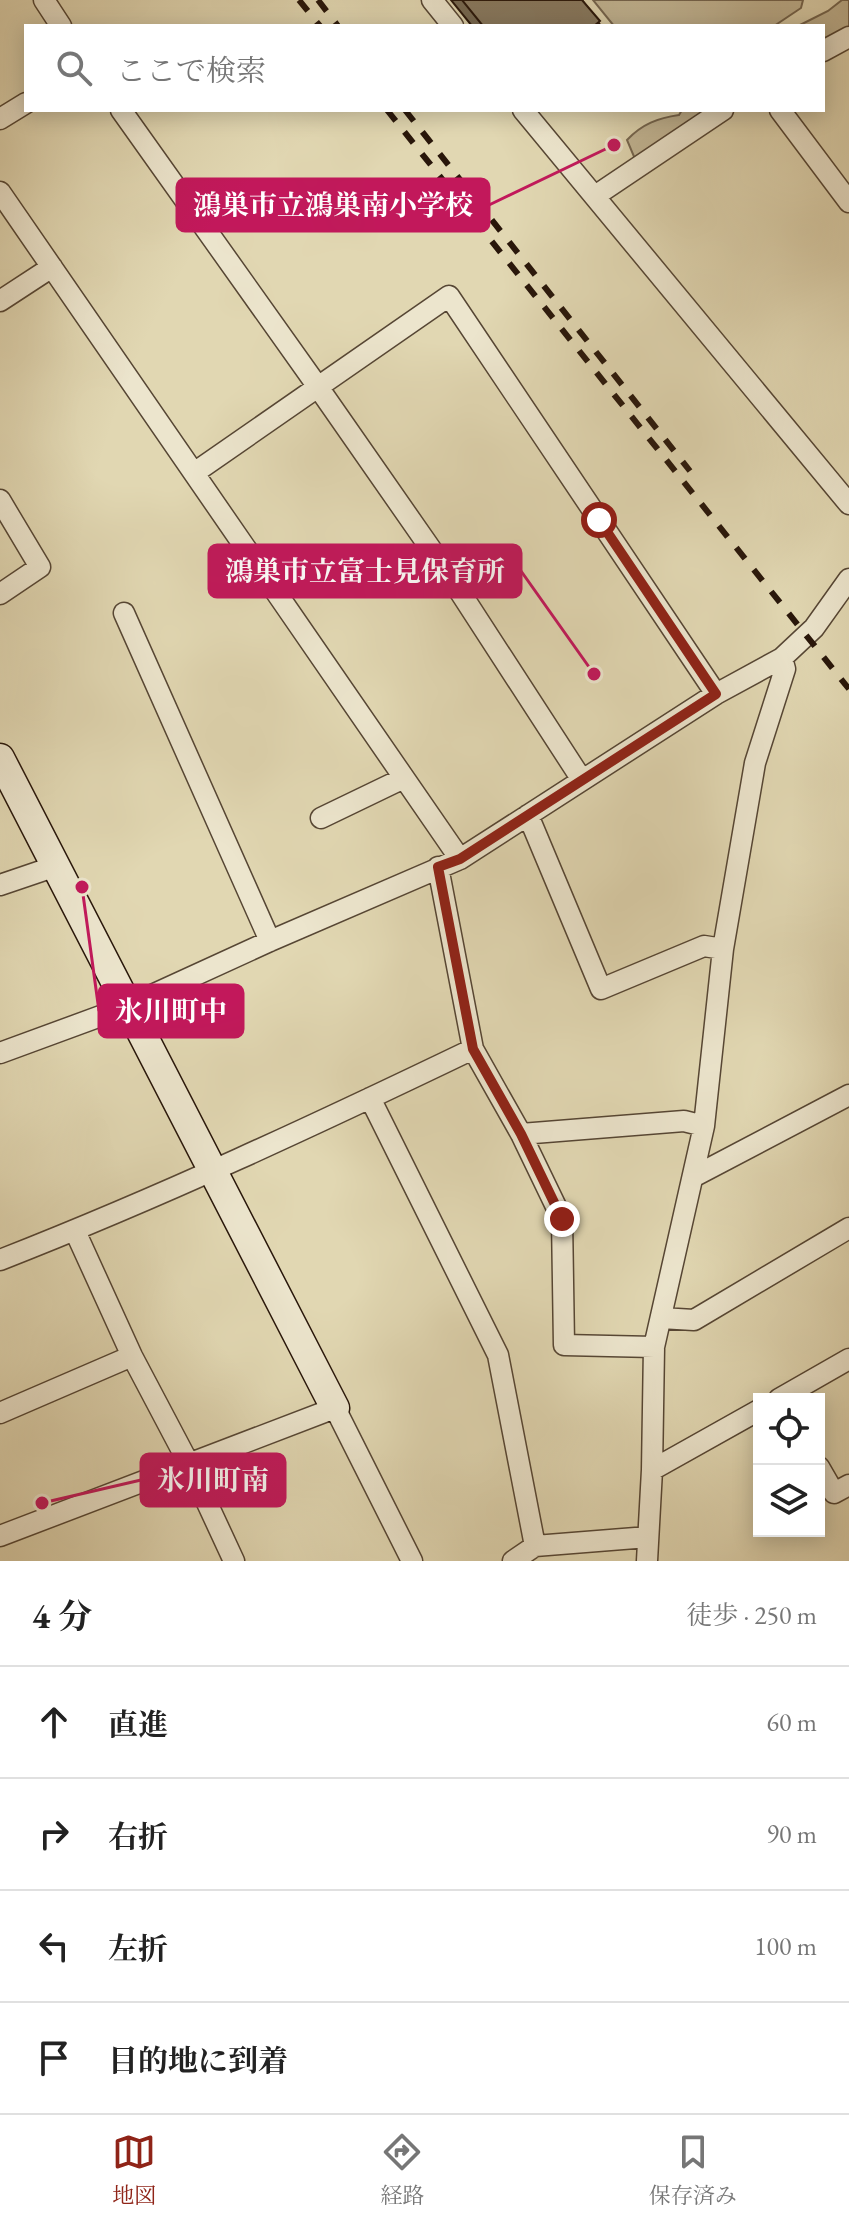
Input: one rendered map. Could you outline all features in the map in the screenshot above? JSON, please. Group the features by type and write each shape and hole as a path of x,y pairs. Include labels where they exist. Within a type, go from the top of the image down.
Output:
{"street":[{"path":"44,0 60,24"},
{"path":"432,0 451,24"},
{"path":"825,50 849,37"},
{"path":"0,119 24,104"},
{"path":"122,112 449,575 582,780"},
{"path":"525,112 849,504"},
{"path":"595,196 720,112"},
{"path":"782,112 849,202"},
{"path":"0,192 460,859"},
{"path":"0,301 52,267"},
{"path":"194,473 449,296 716,694"},
{"path":"0,500 40,567 0,594"},
{"path":"0,1053 128,1006 460,859 716,694 782,658 814,628 849,579"},
{"path":"124,613 270,941"},
{"path":"647,1561 654,1347 704,1126 723,949 755,763 785,669 782,658"},
{"path":"0,758 412,1561"},
{"path":"321,818 404,778"},
{"path":"528,815 601,989 704,946 723,949"},
{"path":"0,885 56,866"},
{"path":"438,867 473,1049 521,1134 562,1219 564,1345 654,1347"},
{"path":"0,1260 75,1231 212,1170 473,1049"},
{"path":"693,1177 849,1095"},
{"path":"370,1098 498,1355 535,1546"},
{"path":"521,1134 684,1121 704,1126"},
{"path":"661,1318 694,1320 849,1228"},
{"path":"75,1231 132,1356 189,1464 234,1561"},
{"path":"0,1413 132,1356"},
{"path":"790,1393 849,1359"},
{"path":"0,1536 335,1408"},
{"path":"652,1470 753,1413"},
{"path":"825,1477 834,1493 849,1485"},
{"path":"513,1561 535,1546 648,1537"}],"shaded area":[{"path":"593,0 803,0 801,8 777,24 612,24"},
{"path":"842,0 849,0 849,26 825,43 825,24 802,24"},
{"path":"681,112 712,112 635,159 627,140 633,134 657,120"}],"building":[{"path":"462,0 582,0 600,21 596,24 481,24"}],"railway":[{"path":"299,0 318,24"},
{"path":"318,0 336,24"},
{"path":"389,112 849,689"},
{"path":"407,112 690,471"}],"place":[{"name":"鴻巣市立鴻巣南小学校","path":"614,145"},
{"name":"鴻巣市立富士見保育所","path":"594,674"},
{"name":"氷川町中","path":"82,887"},
{"name":"氷川町南","path":"42,1503"}],"route":[{"path":"562,1219 521,1134 473,1049 438,867 460,859 716,694 599,520"}]}
